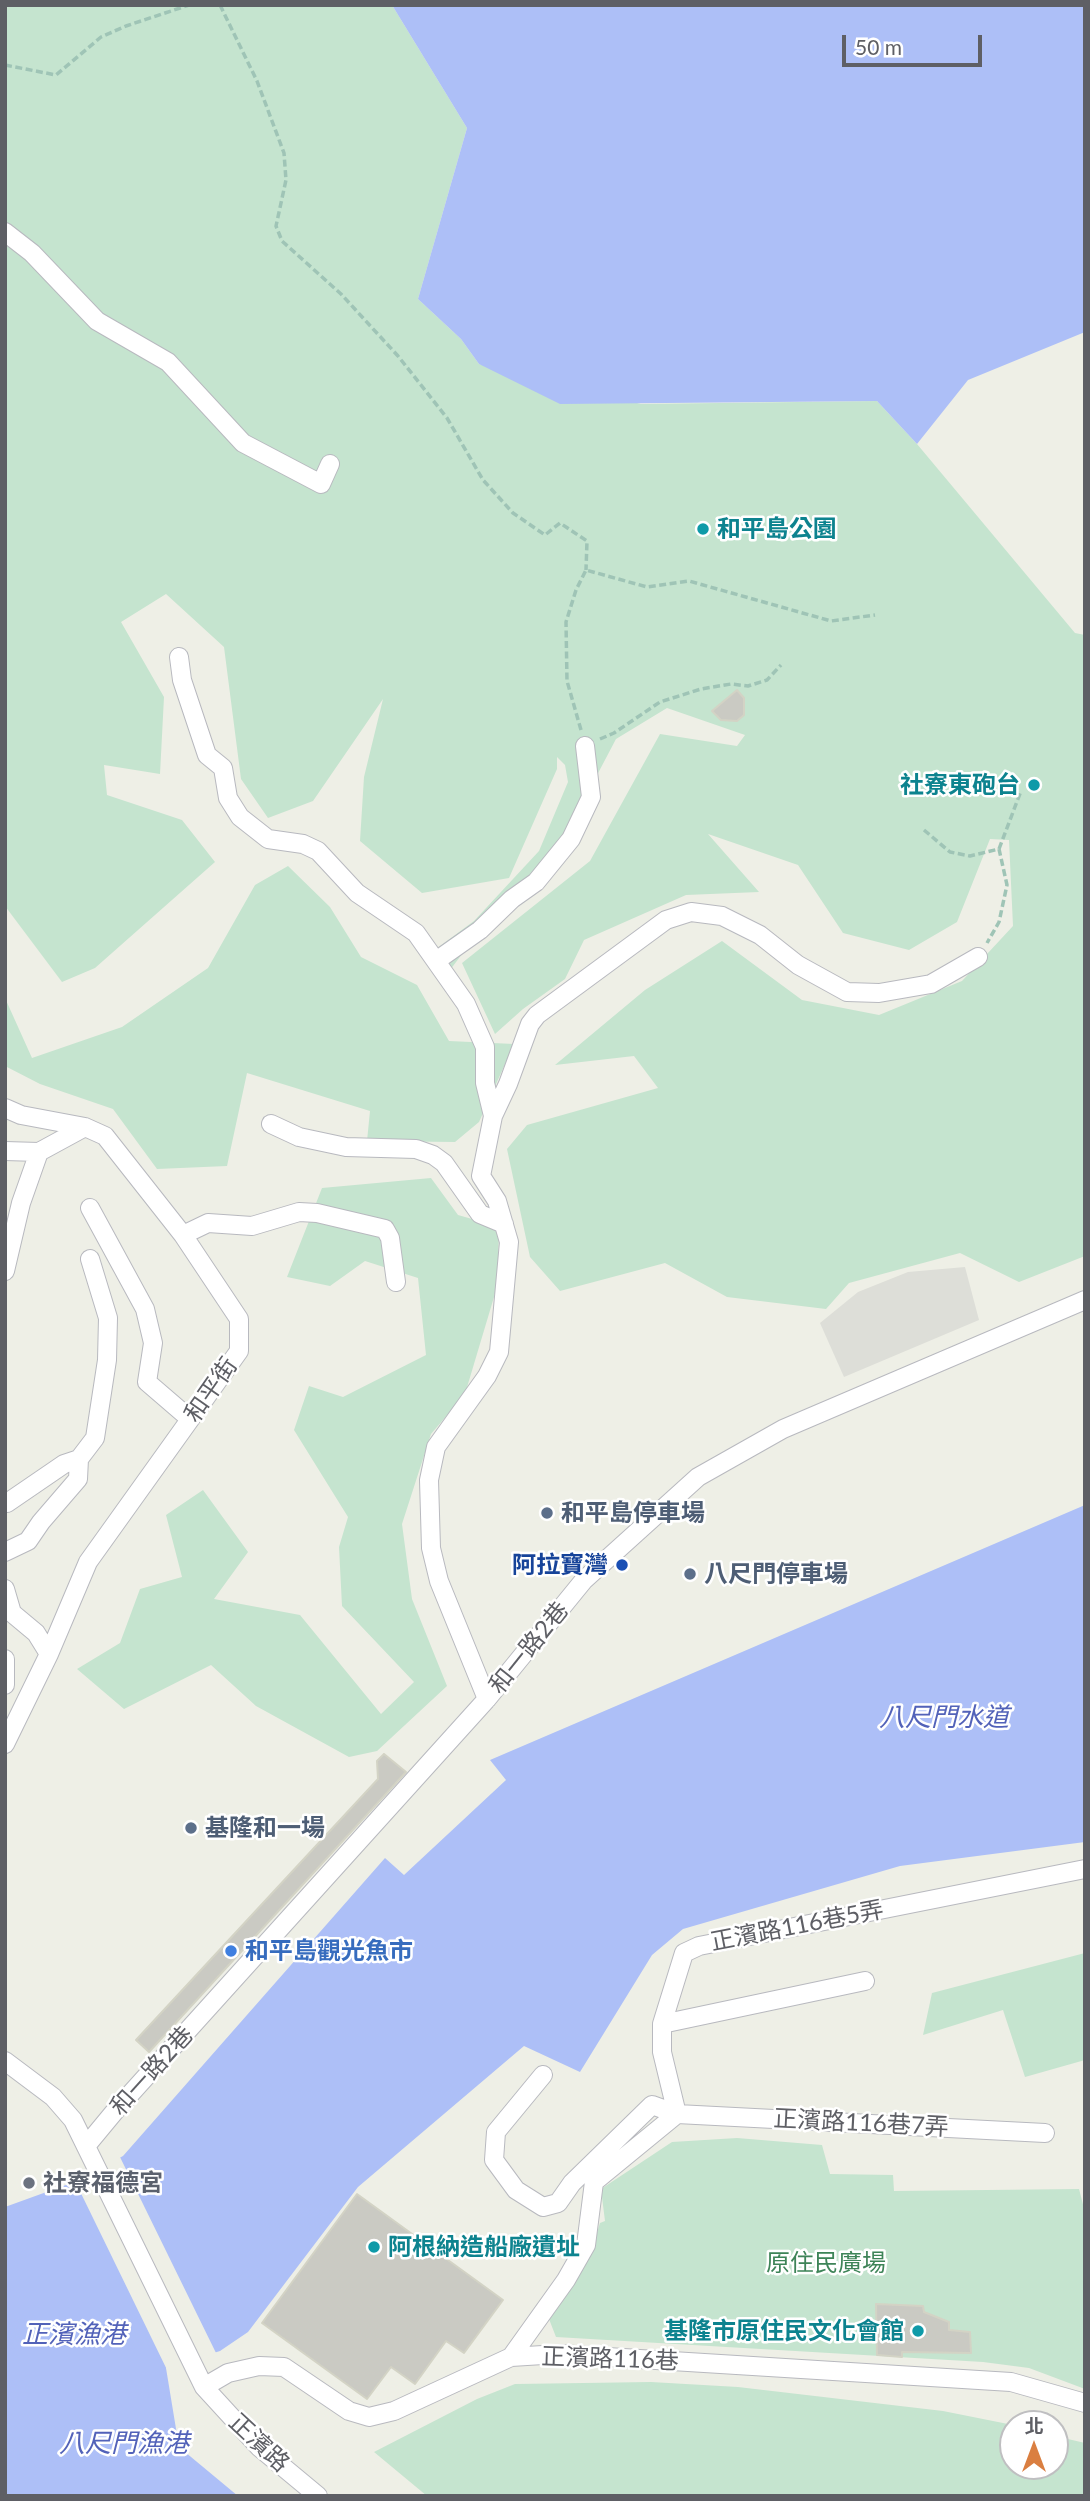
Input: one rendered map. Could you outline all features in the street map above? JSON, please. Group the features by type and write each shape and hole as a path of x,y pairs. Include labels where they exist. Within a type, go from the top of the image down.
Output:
{"street":[{"path":"5,232 32,253 97,321 168,362 243,443 321,484 330,464"},
{"path":"178,657 182,680 208,755 223,768 228,798 240,817 268,839 303,845 318,851 357,893 416,933 466,1004 485,1047 485,1083 493,1116"},
{"path":"436,961 480,930 512,899 536,881 571,839 591,797 585,746"},
{"path":"487,1699 439,1581 431,1548 429,1480 436,1447 487,1376 499,1352 509,1242 497,1201 481,1176 493,1116 530,1024 537,1015 666,920 691,912 722,916 760,934 798,965 847,992 879,993 931,984 978,957"},
{"name":"和平街","path":"5,1108 21,1115 85,1127 105,1136 183,1235 239,1319 239,1350 89,1562 49,1654 5,1744"},
{"path":"271,1124 299,1137 346,1147 416,1149 433,1155 443,1163 480,1214 504,1223"},
{"path":"5,1151 38,1152 85,1127"},
{"path":"5,1271 21,1203 38,1152"},
{"path":"90,1208 145,1309 153,1343 147,1382 190,1419"},
{"path":"183,1235 208,1223 251,1226 299,1212 317,1213 385,1229 390,1238 396,1282"},
{"path":"5,1552 28,1541 78,1479 79,1459 95,1437 107,1360 108,1318 90,1259"},
{"name":"和一路2巷","path":"88,2150 487,1699 584,1580 698,1477 783,1429 1085,1300"},
{"path":"5,1502 64,1464 79,1459"},
{"path":"5,1589 12,1613 36,1633 49,1654"},
{"path":"5,1659 5,1685"},
{"name":"正濱路116巷5弄","path":"677,2113 662,2052 662,2024 684,1954 699,1946 1085,1869"},
{"path":"662,2024 865,1981"},
{"name":"正濱路","path":"5,2061 53,2097 73,2120 204,2387 258,2448 318,2496"},
{"name":"正濱路116巷7弄","path":"543,2075 496,2132 494,2160 516,2190 543,2207 558,2203 572,2183 652,2105 677,2113 1045,2133"},
{"path":"512,2357 566,2280 586,2245 594,2182 677,2113"},
{"name":"正濱路116巷","path":"204,2387 228,2373 258,2366 284,2367 349,2411 369,2417 394,2411 512,2357 559,2354 1011,2382 1085,2403"}],"path":[{"path":"5,65 56,75 101,37 189,5"},
{"path":"220,5 257,81 284,153 286,180 276,226 282,241 341,294 398,356 447,418 483,480 513,513 545,535 560,523 587,541 586,570 576,590 566,622 567,681 585,746 614,733 660,702 731,684 748,686 767,680 781,665"},
{"path":"586,570 647,587 689,580 831,621 876,615"},
{"path":"978,957 999,922 1007,885 999,849 1021,791"},
{"path":"924,830 950,852 970,856 999,849"}],"shaded area":[{"path":"965,1267 979,1320 844,1377 820,1323 858,1292 908,1272"}],"green space":[{"path":"5,5 392,5 467,128 418,299 461,339 479,364 641,404 877,401 917,444 1075,633 1085,635 1085,1256 1019,1282 960,1253 849,1283 826,1309 727,1297 665,1263 560,1291 530,1257 507,1149 527,1125 658,1088 634,1056 555,1065 645,990 722,941 802,1000 879,1015 962,981 1013,926 1009,840 990,839 957,922 909,950 843,933 798,865 708,834 759,892 686,895 584,940 565,979 523,1009 495,1034 462,963 590,861 660,734 737,746 745,735 667,708 616,739 545,874 472,941 450,970 436,949 474,921 539,851 568,782 565,765 557,757 557,769 509,878 422,893 360,841 364,777 383,699 313,801 268,818 241,779 224,647 166,594 121,622 164,697 160,774 104,765 107,795 182,820 215,862 95,968 62,982 5,906"},
{"path":"288,866 330,907 361,957 417,985 449,1041 514,1044 479,1122 455,1142 367,1141 370,1111 247,1073 227,1166 157,1169 113,1109 40,1084 5,1066 5,998 32,1058 122,1027 208,968 255,885"},
{"path":"431,1178 458,1215 479,1221 499,1232 497,1287 465,1394 431,1434 402,1524 412,1599 447,1686 377,1751 349,1757 256,1706 211,1665 124,1709 77,1669 120,1643 140,1589 182,1577 166,1515 203,1490 248,1552 214,1599 300,1615 381,1714 414,1682 342,1606 339,1547 348,1517 294,1430 309,1386 343,1397 426,1355 418,1278 365,1261 330,1286 287,1277 322,1188"},
{"path":"1085,1953 1085,2060 1025,2077 1003,2010 923,2035 932,1993"},
{"name":"原住民廣場","path":"737,2138 822,2145 830,2174 893,2175 894,2191 1079,2189 1085,2212 1085,2389 1029,2368 983,2362 556,2337 549,2319 591,2251 600,2223 605,2221 601,2189 672,2142"},
{"path":"651,2382 738,2387 943,2411 999,2422 999,2480 1069,2480 1069,2439 1085,2443 1085,2496 427,2496 374,2452 477,2399 515,2384"}],"water":[{"path":"392,5 1085,5 1085,332 968,380 917,444 877,401 560,404 479,364 461,339 418,299 467,128"},
{"name":"八尺門水道","path":"1085,1505 1085,1842 900,1866 683,1929 652,1955 580,2072 524,2046 358,2187 248,2332 220,2351 166,2368 179,2447 238,2496 5,2496 5,2207 74,2182 123,2156 385,1858 404,1875 506,1780 490,1760"}],"pier":[{"path":"119,2155 217,2355 170,2371 171,2378 74,2179"}],"building":[{"path":"737,690 744,698 744,715 737,721 721,720 712,711"},
{"name":"和平島觀光魚市","path":"384,1754 406,1772 149,2052 136,2040 378,1779 377,1761"},
{"name":"阿根納造船廠遺址","path":"357,2194 503,2300 464,2353 446,2341 415,2384 391,2367 367,2399 262,2323"},
{"name":"基隆市原住民文化會館","path":"876,2304 923,2306 924,2312 949,2322 949,2330 970,2332 971,2353 902,2352 902,2357 877,2355"}],"place":[{"name":"和平島公園","path":"703,529"},
{"name":"社寮東砲台","path":"1034,785"},
{"name":"和平島停車場","path":"547,1513"},
{"name":"阿拉寶灣","path":"622,1565"},
{"name":"八尺門停車場","path":"690,1574"},
{"name":"基隆和一場","path":"191,1828"},
{"name":"和平島觀光魚市","path":"231,1951"},
{"name":"社寮福德宮","path":"29,2183"},
{"name":"阿根納造船廠遺址","path":"374,2247"},
{"name":"基隆市原住民文化會館","path":"918,2331"}],"water label":[{"name":"正濱漁港","path":"74,2335"},
{"name":"八尺門漁港","path":"124,2444"}]}
